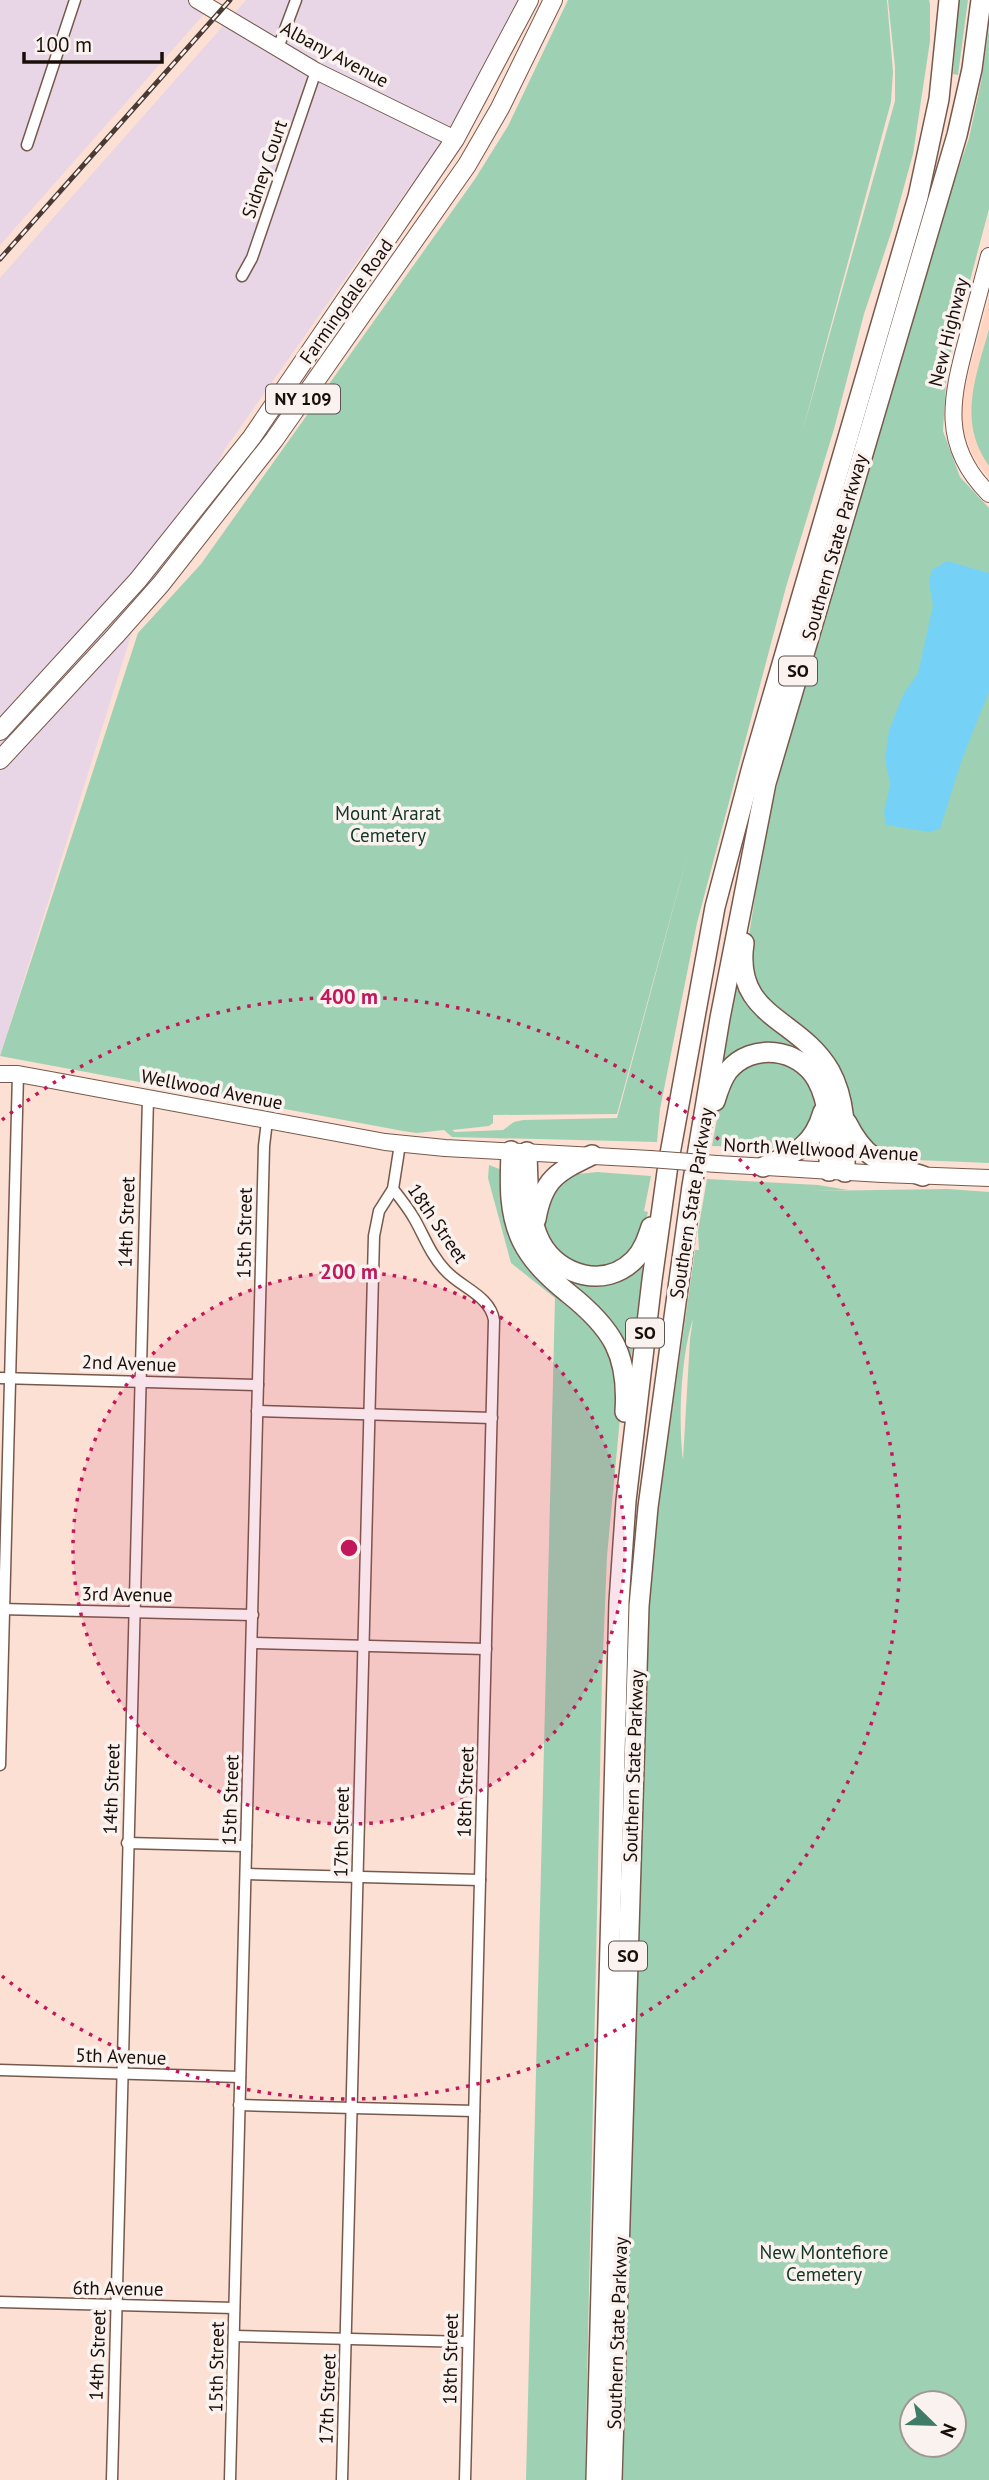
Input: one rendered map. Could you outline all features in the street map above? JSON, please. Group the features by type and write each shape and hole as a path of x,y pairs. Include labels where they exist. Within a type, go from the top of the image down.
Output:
{"highway":[{"path":"936,0 943,66"},
{"name":"Southern State Parkway","path":"596,2480 617,1651 626,1501 652,1280 659,1162 715,907 751,767 918,197 933,132 943,66 948,0"},
{"name":"Southern State Parkway","path":"612,2480 640,1581 668,1350 692,1186 743,890 766,783 951,156 965,102 983,0"},
{"path":"743,890 745,940 742,960 747,988 758,1003 801,1037 821,1058 835,1081 844,1116 856,1142 880,1161 923,1176"},
{"path":"692,1186 720,1088 729,1070 742,1059 768,1052 792,1057 813,1073 820,1085 837,1172"},
{"path":"764,1167 795,1152 808,1142 818,1126 825,1104"},
{"path":"837,1172 844,1116"},
{"path":"519,1152 535,1227 546,1251 566,1269 590,1276 619,1271 634,1260 645,1244 659,1162"},
{"path":"519,1152 512,1208 524,1245 541,1270 596,1316 609,1333 624,1372 626,1501"},
{"path":"535,1227 540,1199 547,1184 559,1172 592,1156"}],"main road":[{"name":"Albany Avenue","path":"197,0 316,71 455,139"},
{"name":"Farmingdale Road","path":"0,731 119,602 226,471 274,405 455,139 529,0"},
{"name":"Farmingdale Road","path":"0,760 183,558 266,451 449,192 485,136 552,0"},
{"path":"383,286 393,260 463,151 462,144 455,139"},
{"name":"New Highway","path":"989,256 958,370 952,405 953,426 959,448 968,468 989,494"},
{"path":"0,1066 18,1074"},
{"path":"0,1074 18,1074"},
{"name":"Wellwood Avenue","path":"18,1074 400,1144"},
{"name":"North Wellwood Avenue","path":"400,1144 659,1162 989,1178"}],"street":[{"path":"27,145 75,0"},
{"path":"278,48 296,0"},
{"name":"Sidney Court","path":"242,276 252,258 316,71"},
{"path":"0,1765 4,1378 18,1074"},
{"name":"14th Street","path":"111,2480 148,1098"},
{"name":"15th Street","path":"230,2480 264,1146 267,1121"},
{"name":"18th Street","path":"400,1144 393,1189 441,1266 484,1301 492,1311 494,1326 465,2480"},
{"name":"17th Street","path":"342,2480 374,1230 379,1211 393,1189"},
{"name":"2nd Avenue","path":"4,1378 258,1385"},
{"path":"257,1411 492,1418"},
{"name":"3rd Avenue","path":"2,1609 253,1615"},
{"path":"252,1643 486,1648"},
{"path":"127,1843 246,1846"},
{"path":"246,1874 480,1880"},
{"name":"5th Avenue","path":"0,2070 240,2077"},
{"path":"239,2105 474,2111"},
{"name":"6th Avenue","path":"0,2302 234,2308"},
{"path":"234,2336 468,2342"}],"shaded area":[{"path":"0,0 207,0 213,4 0,245"},
{"path":"246,0 520,0 454,124 225,449 132,632 0,1056 0,278"},
{"path":"989,298 989,479 973,456 961,424 962,397"}],"green space":[{"name":"Mount Ararat Cemetery","path":"568,0 887,0 893,72 891,102 802,433 895,101 895,67 888,0 929,0 930,41 913,154 786,587 697,923 660,1109 657,1142 452,1137 444,1130 417,1133 0,1056 138,633 201,564 475,179 508,126","holes":["690,846 617,1118 523,1120 514,1122 503,1130 452,1130 489,1126 493,1123 493,1115 617,1114"]},
{"path":"955,0 968,0 958,75 953,74 958,4"},
{"path":"989,28 989,209 947,367 943,431 960,477 989,508 989,1163 892,1159 864,1147 836,1068 761,1001 745,962 761,857 781,766 927,261 969,138"},
{"path":"989,329 989,466 979,449 974,432 972,399"},
{"path":"735,976 796,1038 831,1110 785,1051 720,1070"},
{"path":"757,1058 782,1060 801,1073 813,1092 816,1114 809,1134 776,1153 775,1148 712,1146 723,1086"},
{"path":"489,1165 502,1170 504,1200 596,1325 616,1363 620,1418 607,1556 602,1678 585,2480 526,2480 555,1298 511,1263 488,1178"},
{"path":"597,1172 651,1176 644,1211 648,1212 637,1246 626,1256 594,1271 559,1259 541,1221 543,1200 569,1175"},
{"name":"New Montefiore Cemetery","path":"707,1179 818,1185 848,1190 809,1191 948,1189 989,1192 989,2480 623,2480 646,1601 695,1250 699,1250 698,1231","holes":["693,1319 683,1460 682,1389"]},
{"path":"528,1230 583,1280 643,1254 629,1374 565,1287"}],"water":[{"path":"947,561 989,573 989,691 961,762 940,829 929,832 886,825 884,813 890,784 885,759 889,730 903,695 918,673 933,606 929,581 932,570"}],"railway":[{"path":"0,259 230,0"}]}
